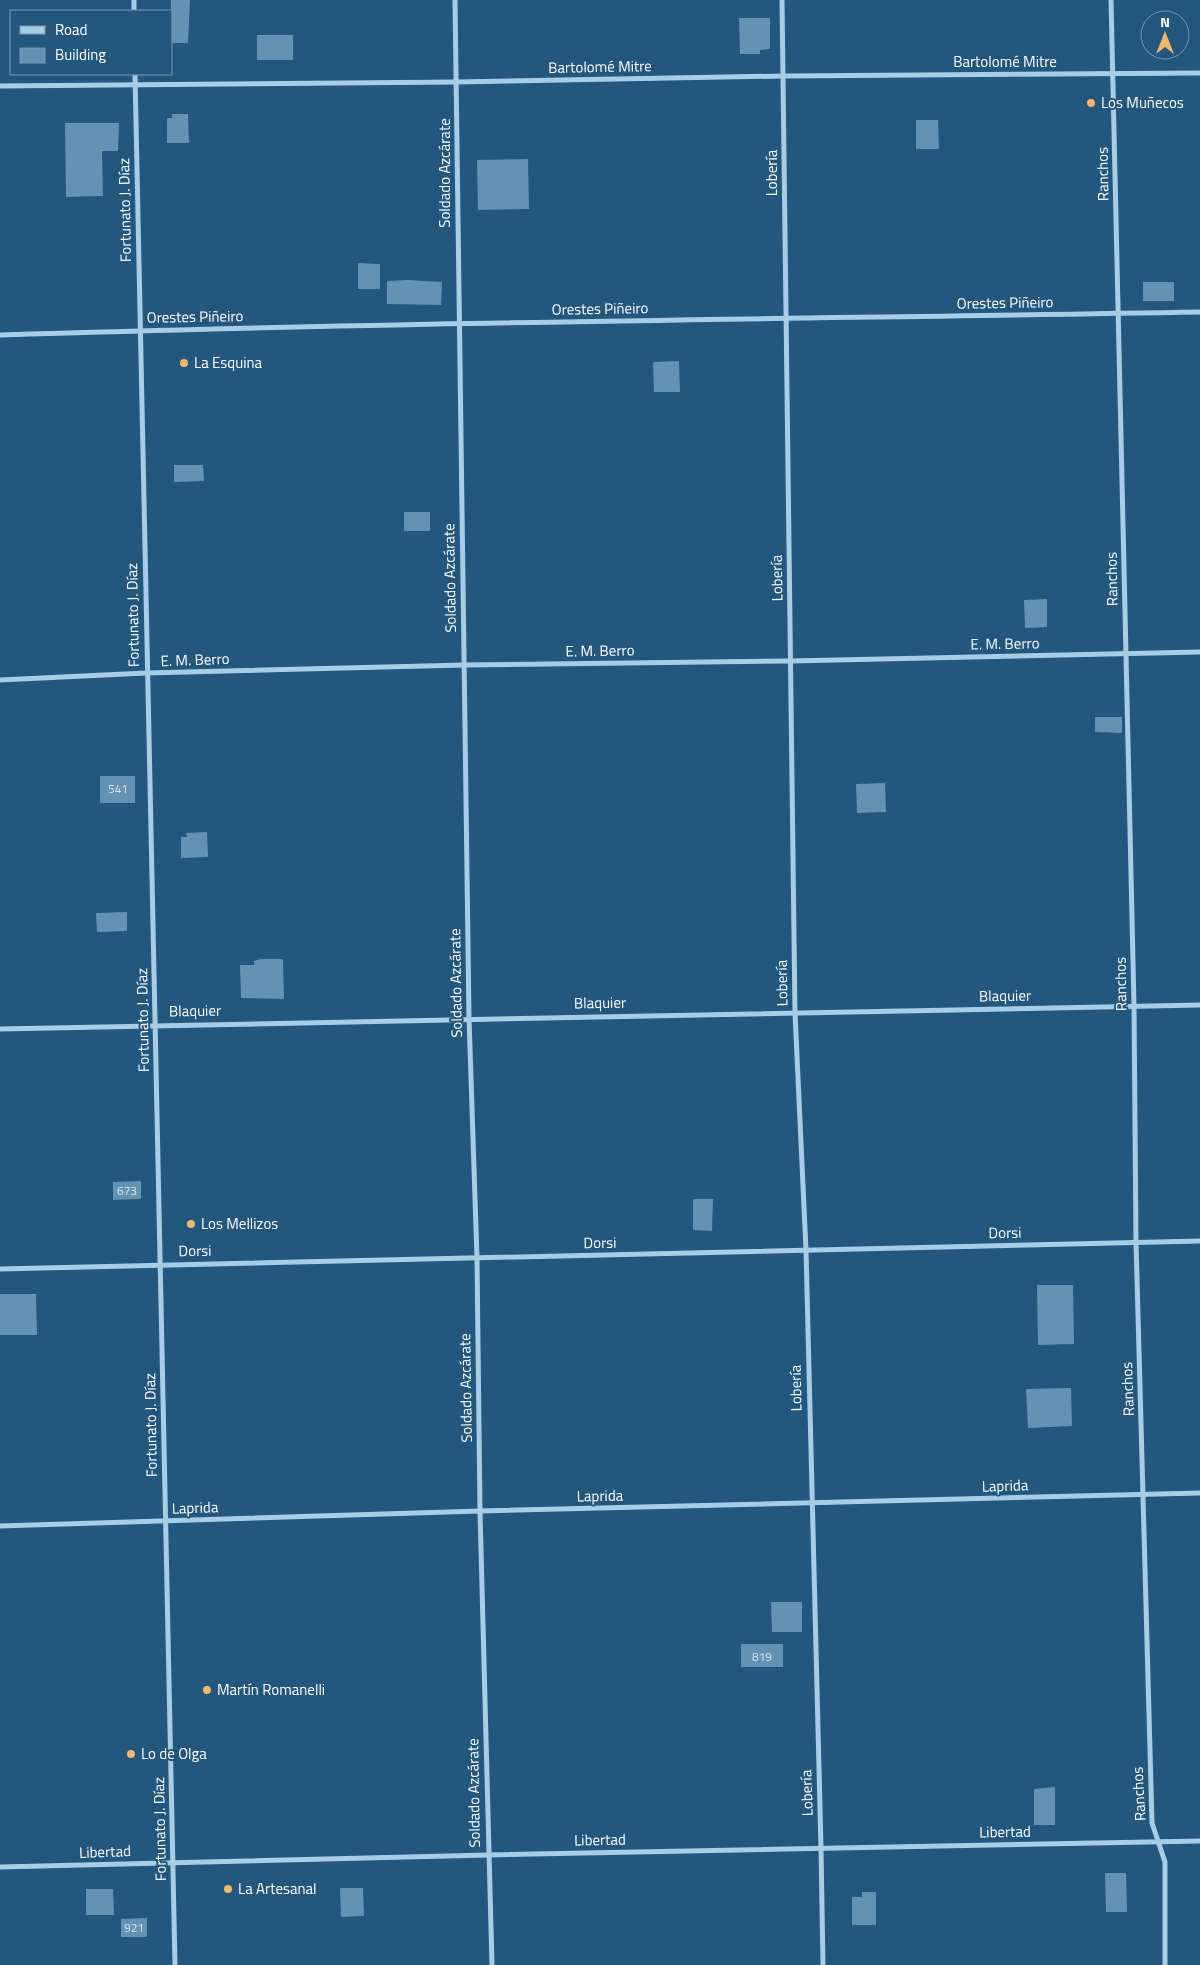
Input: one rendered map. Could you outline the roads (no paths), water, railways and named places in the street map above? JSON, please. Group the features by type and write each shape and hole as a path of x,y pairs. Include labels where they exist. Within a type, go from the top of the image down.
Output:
{"street":[{"name":"Soldado Azcárate","path":"455,0 469,1018 492,1965"},
{"name":"Lobería","path":"782,0 795,1013 806,1250 821,1848 822,1965"},
{"name":"Ranchos","path":"1111,0 1134,1005 1136,1242 1152,1823 1165,1862 1165,1965"},
{"name":"Bartolomé Mitre","path":"0,86 456,82 784,76 1200,73"},
{"name":"Fortunato J. Díaz","path":"135,75 146,673 156,1025 175,1965"},
{"name":"Orestes Piñeiro","path":"0,335 786,318 1200,312"},
{"name":"E. M. Berro","path":"0,680 146,673 464,665 791,661 1200,652"},
{"name":"Blaquier","path":"0,1029 469,1018 1200,1005"},
{"name":"Dorsi","path":"0,1269 1200,1241"},
{"name":"Laprida","path":"0,1526 480,1511 1200,1493"},
{"name":"Libertad","path":"0,1867 1200,1841"}],"place":[{"name":"Los Muñecos","path":"1091,103"},
{"name":"La Esquina","path":"184,363"},
{"name":"Los Mellizos","path":"191,1224"},
{"name":"Martín Romanelli","path":"207,1690"},
{"name":"Lo de Olga","path":"131,1754"},
{"name":"La Artesanal","path":"228,1889"}]}
